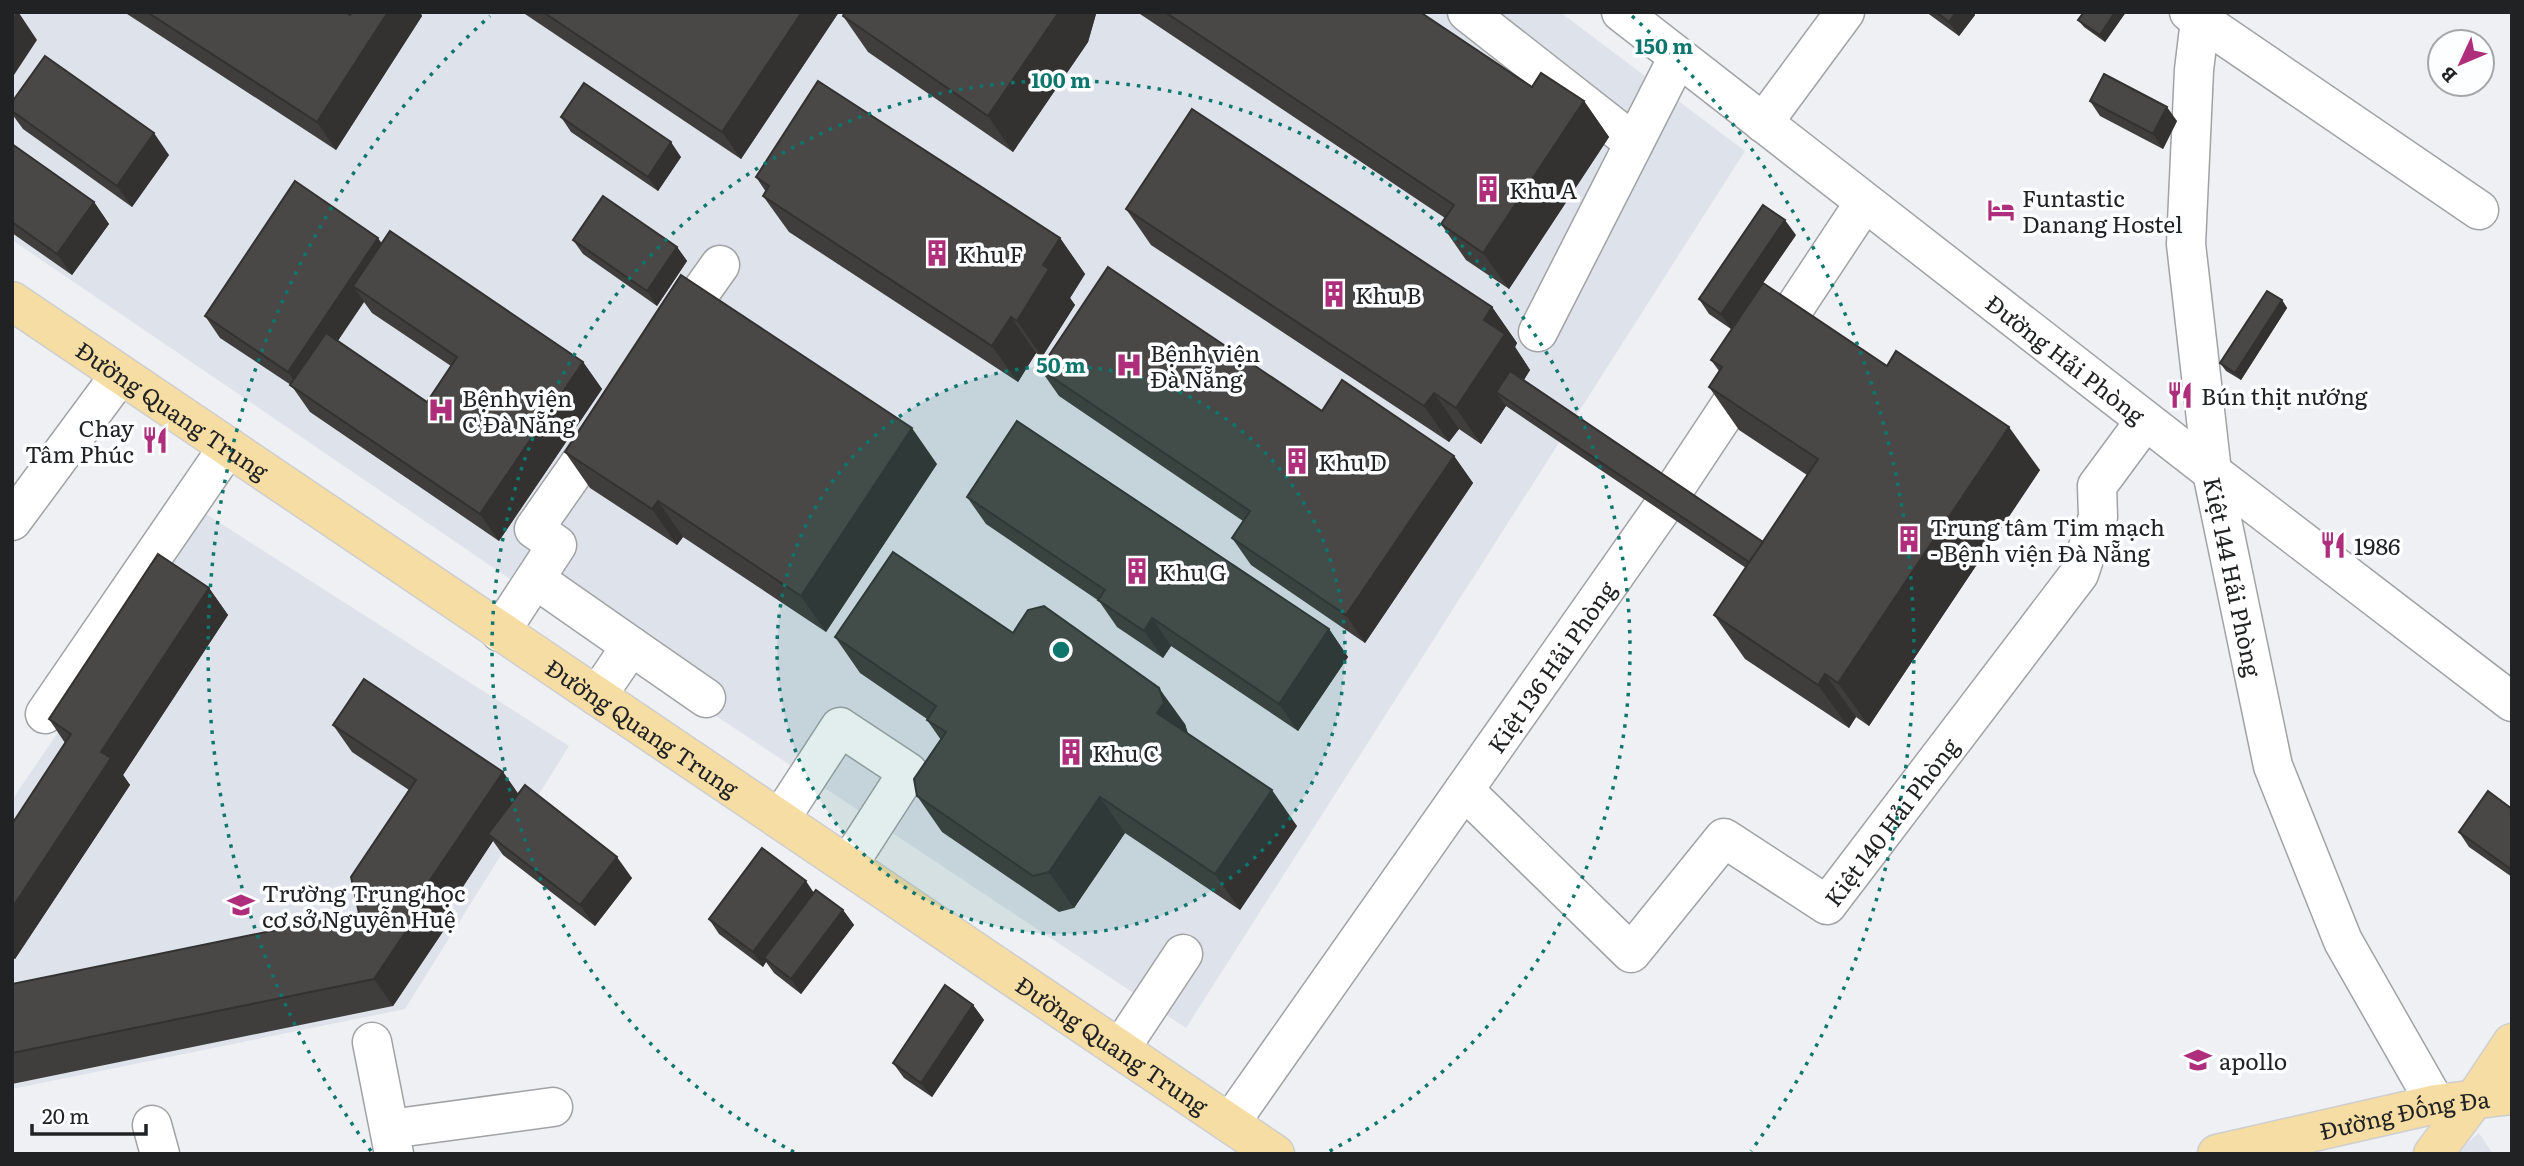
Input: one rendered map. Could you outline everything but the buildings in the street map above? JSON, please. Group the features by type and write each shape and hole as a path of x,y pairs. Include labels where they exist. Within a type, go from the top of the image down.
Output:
{"main road":[{"name":"Đường Quang Trung","path":"12,301 1275,1154"},
{"path":"2433,1154 2494,1096 2512,1043"},
{"name":"Đường Đống Đa","path":"2217,1154 2436,1104 2494,1096"}],"street":[{"path":"1467,12 1634,144"},
{"name":"Đường Hải Phòng","path":"1621,12 2145,421 2512,702"},
{"path":"1763,123 1845,12"},
{"path":"2197,15 2479,211"},
{"name":"Kiệt 144 Hải Phòng","path":"2197,15 2186,244 2212,472 2273,766 2343,941 2436,1104"},
{"path":"1538,332 1678,57"},
{"name":"Kiệt 136 Hải Phòng","path":"1230,1123 1660,511 1864,203"},
{"path":"650,364 720,265"},
{"path":"12,521 120,375"},
{"path":"500,632 557,545 534,529 627,397"},
{"name":"Kiệt 140 Hải Phòng","path":"1464,790 1631,953 1724,838 1827,905 2079,574 2098,517 2097,486 2145,421"},
{"path":"45,714 228,447"},
{"path":"535,579 706,698"},
{"path":"597,696 631,646"},
{"path":"780,819 840,727 908,772 848,865"},
{"path":"1121,1049 1183,954"},
{"path":"372,1042 392,1142 553,1107"}],"shaded area":[{"name":"Bệnh viện Đà Nẵng","path":"12,12 1560,12 1745,151 1186,1028 510,579 12,240"},
{"name":"Trường Trung học cơ sở Nguyễn Huệ","path":"206,514 569,746 405,1009 12,1089 12,800"},
{"path":"2479,1133 2493,1154 2454,1154"}],"place":[{"name":"Khu A","path":"1488,189"},
{"name":"Funtastic Danang Hostel","path":"2001,210"},
{"name":"Khu F","path":"937,253"},
{"name":"Khu B","path":"1334,294"},
{"name":"Bệnh viện Đà Nẵng","path":"1129,365"},
{"name":"Bún thịt nướng","path":"2180,395"},
{"name":"Bệnh viện C Đà Nẵng","path":"441,410"},
{"name":"Chay Tâm Phúc","path":"155,440"},
{"name":"Khu D","path":"1297,461"},
{"name":"Trung tâm Tim mạch - Bệnh viện Đà Nẵng","path":"1909,539"},
{"name":"1986","path":"2333,545"},
{"name":"Khu G","path":"1137,571"},
{"name":"Khu C","path":"1071,752"},
{"name":"Trường Trung học cơ sở Nguyễn Huệ","path":"241,905"},
{"name":"apollo","path":"2198,1060"}]}
